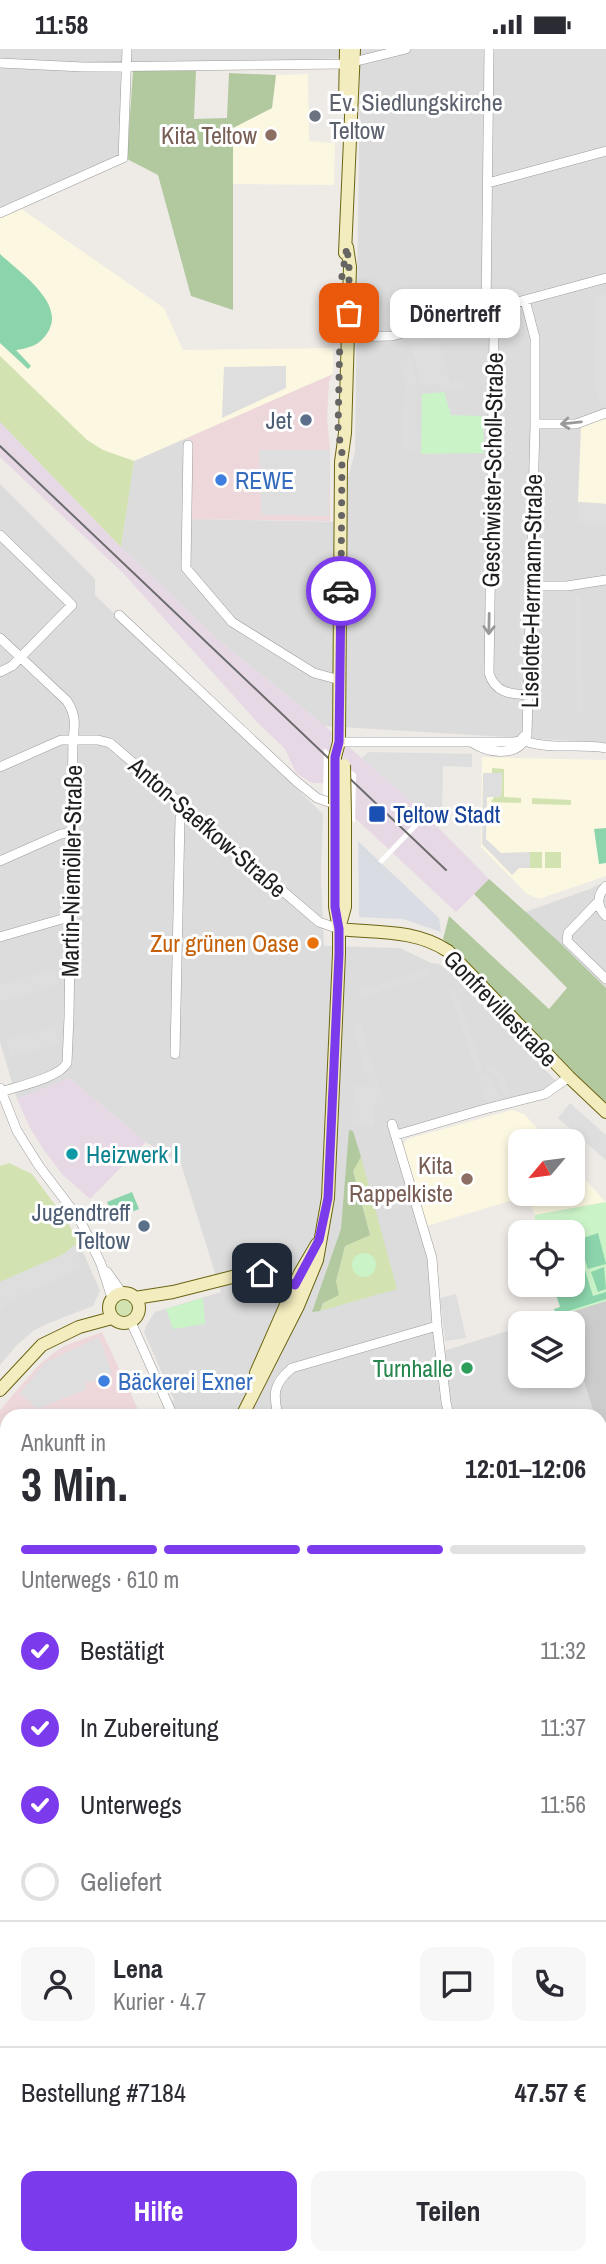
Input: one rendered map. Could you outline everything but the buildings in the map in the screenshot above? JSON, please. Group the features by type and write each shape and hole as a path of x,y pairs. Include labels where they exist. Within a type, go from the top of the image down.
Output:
{"main road":[{"path":"345,49 350,63"},
{"path":"243,1409 251,1382 300,1287 319,1240 328,1198 339,929 335,907 335,804 339,761 344,751 339,742 342,453 338,430 344,337 341,282 347,247 349,147 345,112 354,49"},
{"path":"339,761 345,815 345,907 339,929"},
{"name":"Gonfrevillestraße","path":"339,929 401,933 424,938 439,945 455,957 606,1112"},
{"path":"0,1390 42,1345 79,1327 114,1304 137,1303 252,1272 271,1275 300,1287"},
{"path":"114,1304 121,1323 131,1322 137,1316 137,1303"}],"street":[{"path":"0,213 122,158 127,49"},
{"path":"0,63 127,67 350,63 405,49"},
{"name":"Geschwister-Scholl-Straße","path":"489,49 486,312 494,334 489,673 492,683 498,689 512,694 529,695"},
{"path":"488,183 606,151"},
{"path":"344,337 392,336 606,278"},
{"name":"Liselotte-Herrmann-Straße","path":"339,742 520,741 527,730 535,338 525,300"},
{"path":"535,425 576,425 606,413"},
{"path":"188,445 186,568 232,622 314,673 340,680"},
{"path":"0,535 72,605 12,666 0,672"},
{"path":"531,586 566,586 606,580"},
{"path":"119,615 297,782 317,798 335,804"},
{"name":"Martin-Niemöller-Straße","path":"0,638 66,701 73,711 75,728 72,740 67,1063 63,1069 52,1074 1,1089"},
{"path":"473,743 486,750 503,751 519,747 525,741 527,730"},
{"path":"0,767 61,740 72,740"},
{"name":"Anton-Saefkow-Straße","path":"72,740 110,743 319,922 339,929"},
{"path":"525,741 606,748"},
{"path":"175,1053 180,818 185,808"},
{"path":"0,861 61,834 72,834"},
{"path":"604,888 598,902 568,933 567,941 606,979"},
{"path":"598,902 606,916"},
{"path":"0,937 62,919 71,919"},
{"path":"396,1135 545,1094 569,1077"},
{"path":"1,1089 17,1131 38,1166 80,1220 101,1264 114,1304"},
{"path":"393,1124 432,1258 448,1409"},
{"path":"131,1322 170,1409"},
{"path":"277,1409 274,1390 282,1376 292,1368 437,1326"}],"shaded area":[{"path":"0,49 606,49 606,743 325,726 217,639 121,547 134,461 187,436 186,519 346,522 347,482 355,452 360,73 338,58 127,67 123,158 0,211"},
{"name":"Kita Teltow","path":"308,74 309,141 335,143 334,185 233,184 233,128 272,108 276,75"},
{"path":"20,208 164,308 183,350 333,348 333,374 134,461 103,450 87,440 0,356 0,217"},
{"path":"606,294 606,403 601,405 594,386 596,297"},
{"path":"421,310 426,321 391,325 388,321 387,315"},
{"path":"439,340 450,383 461,380 467,390 444,391 437,384 422,388 411,347"},
{"path":"411,357 416,377 415,450 404,450 405,379 400,360"},
{"path":"286,366 286,388 222,418 224,367"},
{"path":"333,374 329,381 327,419 330,449 330,521 186,519 187,436"},
{"path":"606,418 606,504 578,502 581,427"},
{"path":"0,422 121,547 217,639 325,726 420,809 489,879 456,912 354,817 322,783 312,783 296,773 285,749 258,723 123,573 0,457"},
{"path":"259,450 330,450 329,516 261,515"},
{"path":"0,484 95,579 95,595 323,814 321,876 324,945 400,948 431,963 439,964 452,974 555,1080 541,1092 499,1100 396,1135 432,1258 440,1352 508,1331 508,1388 585,1388 585,1311 573,1311 606,1301 606,1409 173,1409 170,1402 174,1400 144,1332 146,1326 155,1312 221,1292 181,1164 146,1142 69,1078 17,1099 0,1042"},
{"path":"578,502 606,504 606,526 577,523"},
{"path":"520,584 526,585 524,678 519,678"},
{"path":"580,595 583,711 577,714 575,597"},
{"path":"533,611 540,612 539,701 532,701"},
{"path":"368,752 472,754 472,767 443,766 442,809 420,809 362,758"},
{"path":"482,757 606,760 606,876 539,899 527,894 481,847"},
{"path":"483,773 502,773 501,797 487,797 486,839 501,853 530,852 530,868 519,868 512,875 482,844"},
{"path":"358,841 439,918 441,932 403,919 359,917"},
{"path":"606,881 606,988 525,912"},
{"path":"430,967 432,974 361,997 358,988 367,985 369,988"},
{"path":"54,969 59,985 0,1002 0,984"},
{"path":"449,989 455,990 482,1070 477,1072"},
{"path":"360,1024 384,1103 375,1103 374,1126 352,1125 354,1085 370,1086 352,1026"},
{"path":"54,1027 59,1043 10,1057 6,1040"},
{"path":"487,1064 504,1073 510,1096 504,1097 497,1076 485,1069"},
{"path":"484,1075 492,1080 499,1098 489,1101 485,1099 479,1077"},
{"path":"69,1078 146,1142 90,1199 62,1174 44,1150 17,1099"},
{"path":"570,1103 606,1135 606,1160 585,1142 585,1129 571,1129 558,1118"},
{"name":"Kita Rappelkiste","path":"512,1110 524,1114 538,1129 508,1129 508,1202 427,1226 403,1145 407,1139"},
{"name":"Kita Rappelkiste","path":"585,1179 606,1202 585,1206"},
{"name":"Kita Rappelkiste","path":"531,1206 584,1206 535,1215"},
{"path":"76,1236 100,1291 93,1306 33,1331 0,1365 0,1275"},
{"path":"74,1245 81,1268 8,1302 0,1311 0,1282 64,1254"},
{"path":"456,1294 466,1338 445,1341 440,1298"},
{"path":"606,1301 606,1409 593,1409 585,1384 585,1311 574,1311"},
{"path":"102,1332 138,1409 1,1409 38,1366 64,1346"},
{"path":"99,1337 112,1373 85,1383 87,1389 37,1409 20,1393 46,1362"}],"green space":[{"path":"133,71 196,71 194,119 227,118 229,73 276,75 272,108 233,128 233,310 191,296 158,175 127,159"},
{"path":"0,254 38,289 51,310 52,321 42,340 16,350 31,366 28,369 0,343"},
{"path":"0,356 87,440 103,450 134,461 121,547 0,422"},
{"path":"444,392 451,415 483,416 484,453 421,454 422,394"},
{"path":"492,768 504,769 504,797 521,798 521,803 491,802 494,797 501,797 502,774 492,773"},
{"path":"532,798 571,800 571,805 532,804"},
{"path":"606,828 606,863 599,864 594,829"},
{"path":"530,852 542,852 542,868 530,868"},
{"path":"545,852 561,852 561,868 545,868"},
{"path":"489,879 606,988 606,1102 571,1070 443,939 449,916 549,1009 567,988 474,894"},
{"path":"349,1130 353,1131 361,1157 353,1171 370,1235 345,1246 336,1281 339,1295 323,1303 320,1311 312,1312 341,1229"},
{"path":"361,1157 397,1289 320,1311 336,1281 345,1246 370,1234 353,1170"},
{"path":"9,1163 32,1174 67,1221 80,1246 77,1249 74,1245 64,1254 0,1282 0,1166"},
{"path":"132,1192 139,1209 114,1219 107,1202"},
{"path":"606,1202 606,1301 574,1311 563,1311 557,1297 585,1297 585,1220 535,1220 535,1215"},
{"path":"598,1233 606,1264 588,1269 585,1260 585,1238"},
{"path":"364,1253 375,1260 376,1265 369,1276 364,1277 353,1270 352,1265 359,1254"},
{"path":"604,1267 606,1289 598,1292 591,1272"},
{"path":"585,1270 593,1296 606,1292 606,1299 568,1311 555,1311 560,1307 557,1297 585,1297"},
{"path":"203,1298 205,1324 173,1329 166,1309"},
{"path":"119,1299 127,1299 132,1308 130,1315 119,1317 114,1312 114,1304"}],"pier":[{"path":"324,748 356,774 355,823 323,794"},
{"path":"423,814 427,817 382,864 378,861"}],"tram line":[{"path":"0,446 446,870"}],"way so far":[{"path":"341,591 342,453 338,430 341,282 347,247 349,313"}],"place":[{"name":"Ev. Siedlungskirche Teltow","path":"315,116"},
{"name":"Kita Teltow","path":"271,135"},
{"name":"Dönertreff","path":"349,313"},
{"name":"Jet","path":"306,420"},
{"name":"REWE","path":"221,480"},
{"name":"Teltow Stadt","path":"377,814"},
{"name":"Zur grünen Oase","path":"313,943"},
{"name":"Heizwerk I","path":"72,1154"},
{"name":"Kita Rappelkiste","path":"467,1179"},
{"name":"Jugendtreff Teltow","path":"144,1226"},
{"name":"Turnhalle","path":"467,1368"},
{"name":"Bäckerei Exner","path":"104,1381"}],"route":[{"path":"262,1273 295,1285 319,1240 328,1198 339,954 339,929 335,907 335,757 339,742 341,591"}]}
